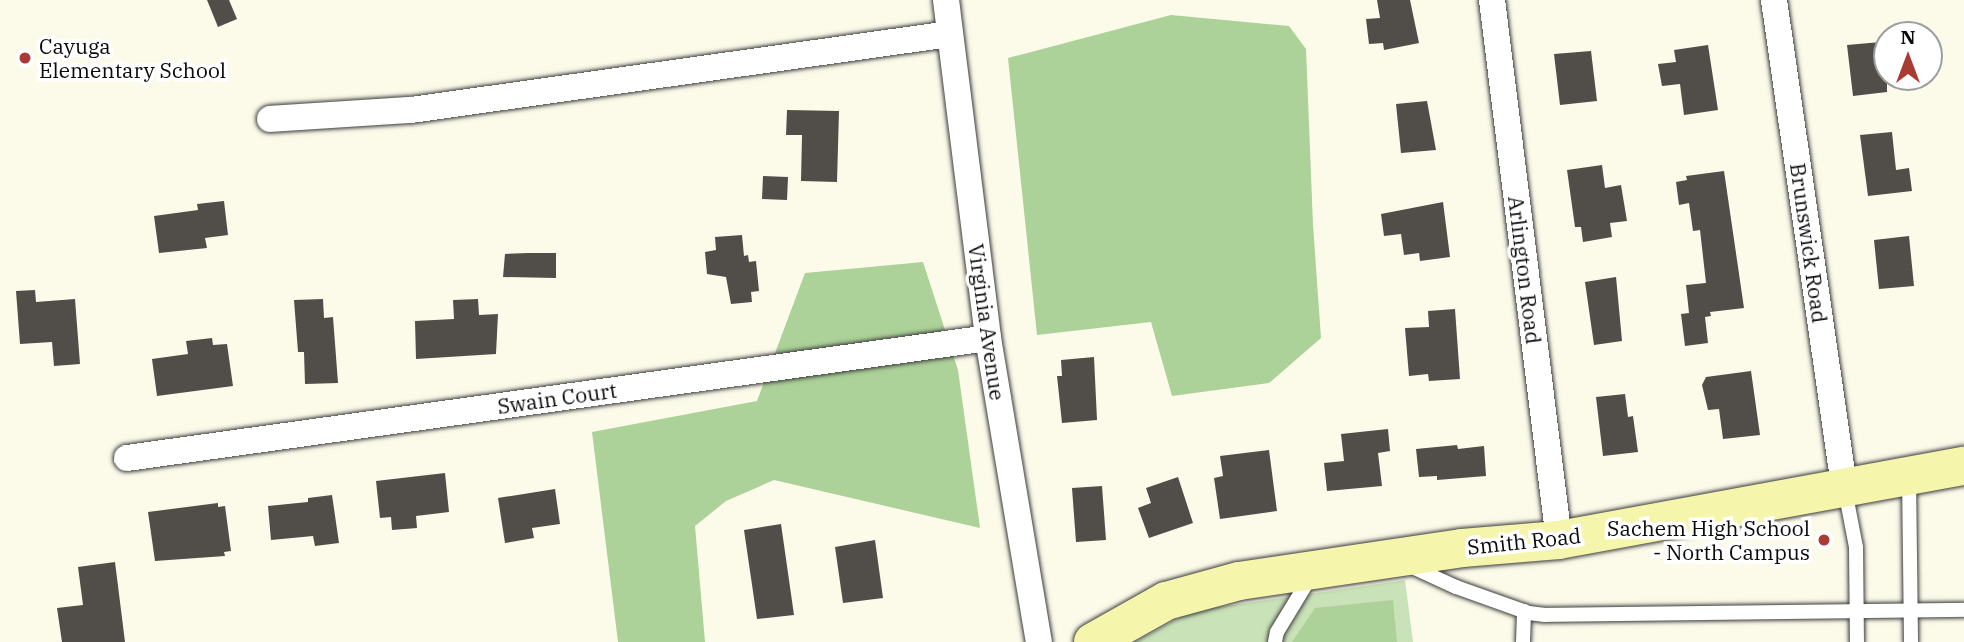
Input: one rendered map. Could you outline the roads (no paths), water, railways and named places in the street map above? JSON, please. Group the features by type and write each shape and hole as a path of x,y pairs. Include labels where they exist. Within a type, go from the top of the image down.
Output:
{"street":[{"name":"Virginia Avenue","path":"946,0 988,338 1039,642"},
{"name":"Arlington Road","path":"1492,0 1559,540"},
{"name":"Brunswick Road","path":"1774,0 1844,486"},
{"path":"270,119 411,110 950,34"},
{"name":"Swain Court","path":"127,458 988,338"},
{"name":"Smith Road","path":"1093,642 1166,601 1239,581 1390,558 1559,540 1964,466"}],"lane":[{"path":"1909,475 1911,642"},
{"path":"1844,486 1856,547 1857,642"},
{"path":"1390,558 1456,587 1524,611 1545,615 1692,611 1964,610"},
{"path":"1275,642 1277,632 1316,568"},
{"path":"1523,642 1524,611"}],"place":[{"name":"Cayuga Elementary School","path":"25,58"},
{"name":"Sachem High School - North Campus","path":"1824,540"}]}
